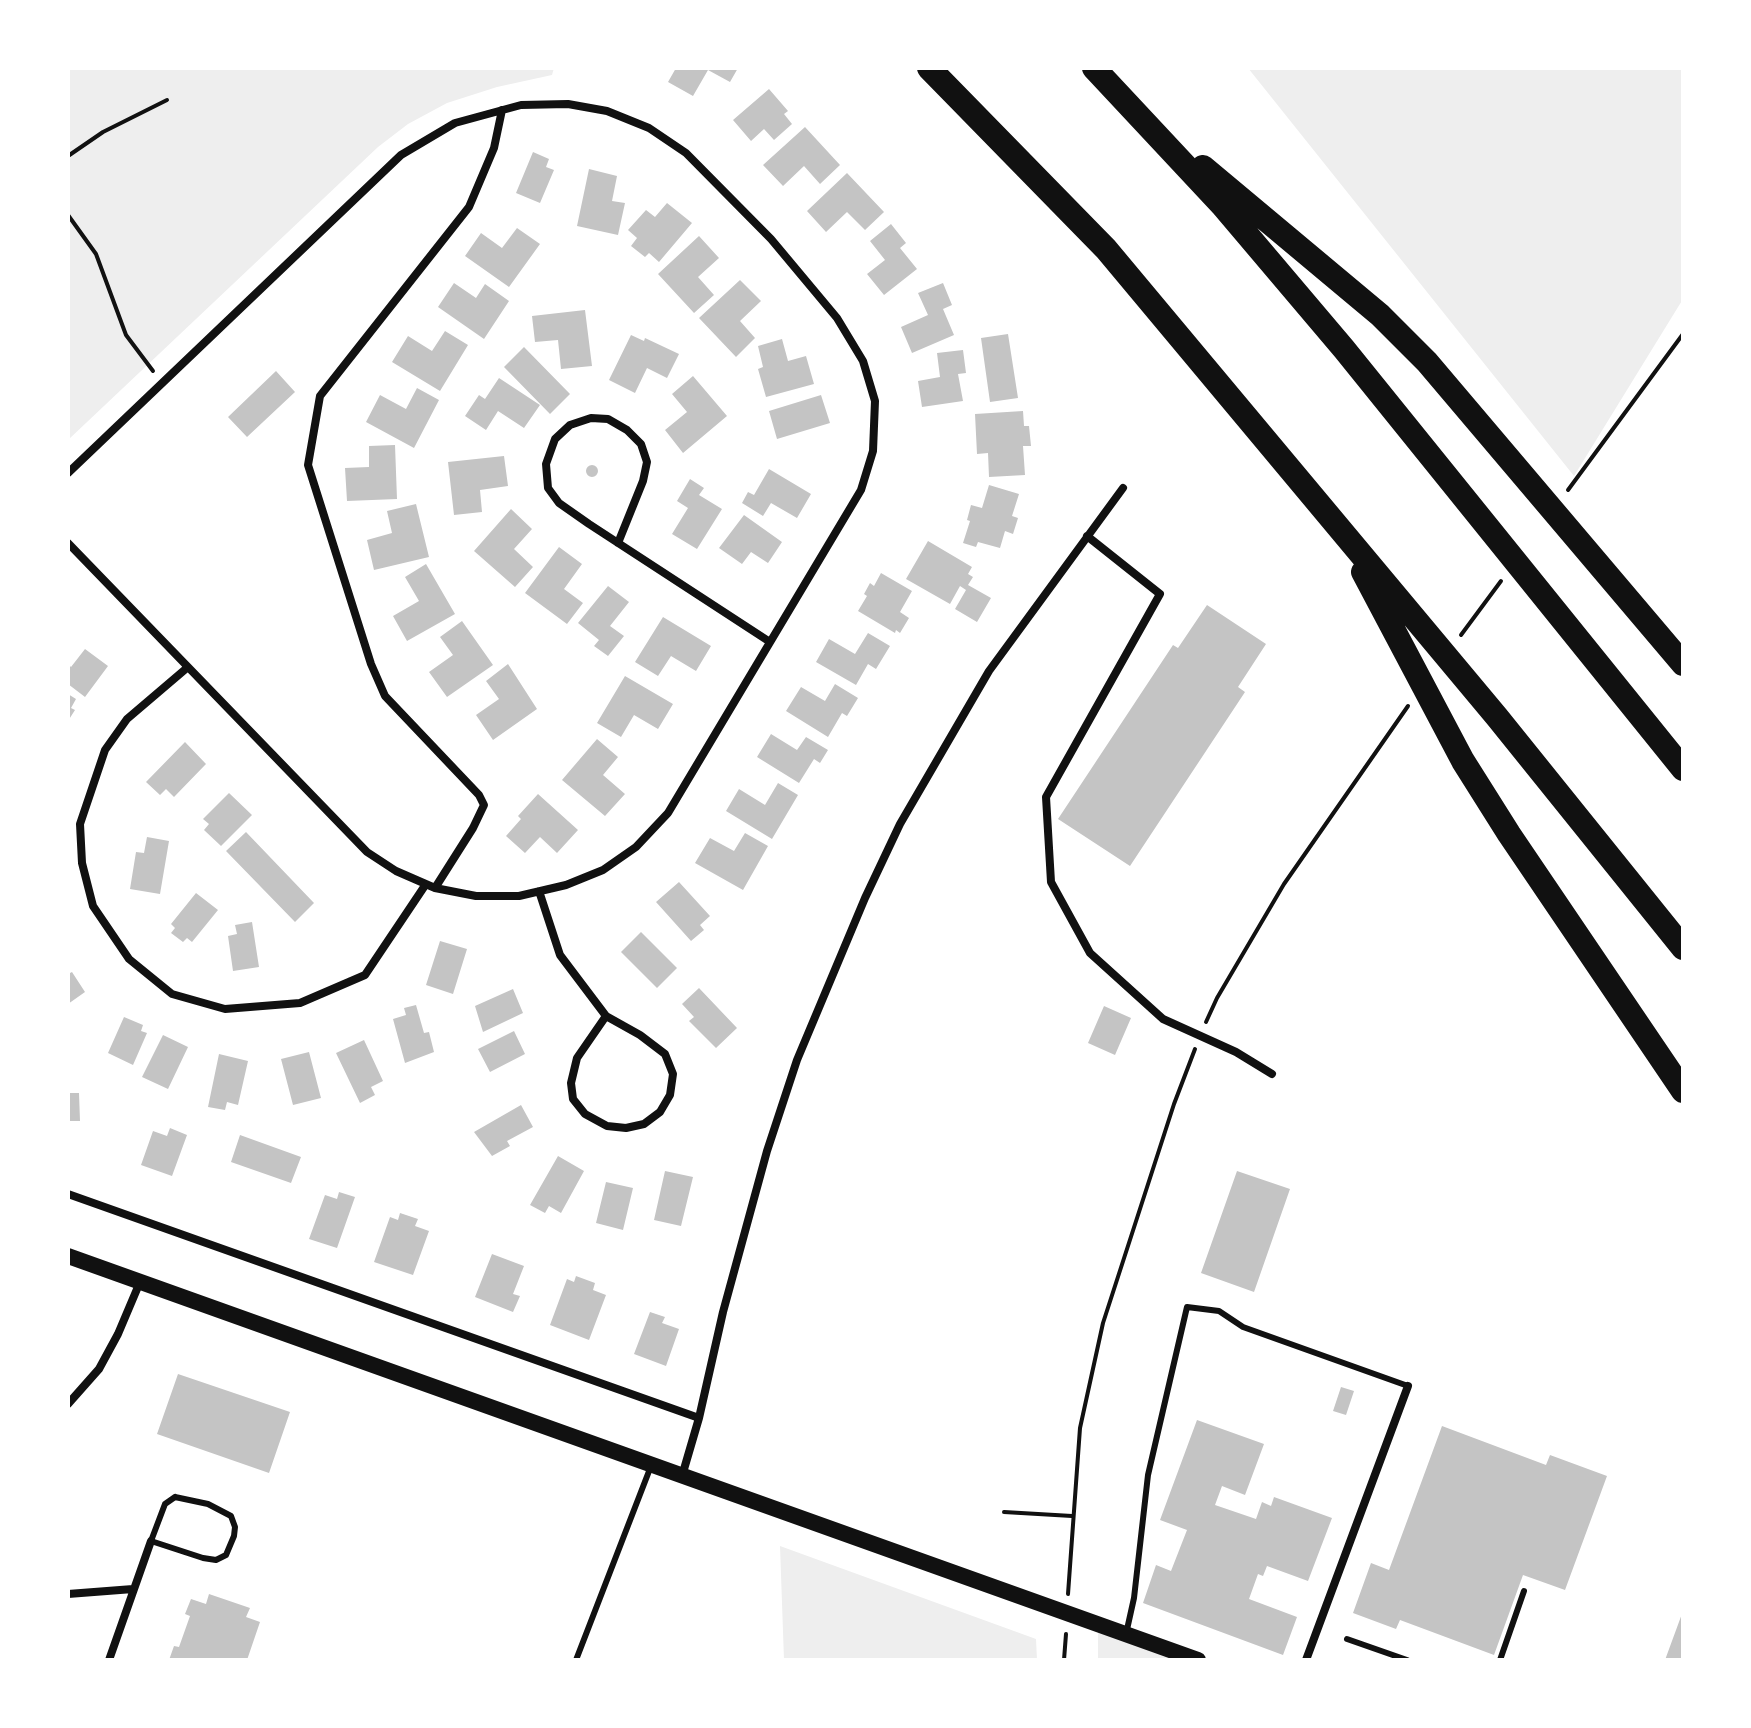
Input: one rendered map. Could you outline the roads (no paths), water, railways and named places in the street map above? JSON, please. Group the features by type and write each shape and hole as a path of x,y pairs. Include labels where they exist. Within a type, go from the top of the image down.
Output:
{"highway":[{"path":"929,68 1106,249 1324,507 1382,591 1497,717 1683,948"},
{"path":"1094,68 1222,205 1457,488 1683,769"},
{"path":"1131,106 1380,315 1427,362 1683,664"},
{"path":"1382,591 1463,761 1683,1091"}],"main road":[{"path":"68,1256 1198,1660"}],"street":[{"path":"68,473 401,155 455,123 521,105 568,104 607,111 649,128 686,153 771,239 837,318 863,361 875,401 873,451 861,490 668,813 636,847 603,870 566,885 519,896 476,896 430,886 396,871 367,852 68,543"},
{"path":"188,667 127,719 105,750 80,824 82,863 93,906 129,959 172,994 225,1009 300,1003 365,975 473,828 484,805 479,795 385,696 371,664 308,465 320,396 469,207 494,148 502,110"},
{"path":"618,543 643,481 647,462 641,444 627,430 608,419 591,418 570,425 555,439 546,464 548,488 559,503 618,543 770,642"},
{"path":"682,1477 771,1138 797,1060 865,898 900,824 989,671 1123,488"},
{"path":"1087,536 1160,594 1046,797 1051,882 1090,953 1163,1019 1236,1052 1272,1074"},
{"path":"539,891 560,955 606,1016 640,1035 665,1054 673,1074 670,1095 660,1112 644,1124 626,1128 607,1126 585,1114 573,1099 571,1083 577,1058 606,1016"},
{"path":"68,1194 699,1418"},
{"path":"68,1404 99,1369 123,1325 140,1282"},
{"path":"1306,1660 1408,1386"},
{"path":"109,1660 151,1541"},
{"path":"68,1594 133,1589"}],"lane":[{"path":"1126,1634 1134,1598 1148,1475 1187,1307 1219,1311 1243,1327 1408,1386"},
{"path":"576,1660 651,1466"},
{"path":"175,1497 188,1498 223,1510 231,1516 235,1527 226,1555 216,1560 151,1541 165,1504 175,1497"},
{"path":"1500,1660 1524,1591"},
{"path":"1347,1639 1407,1660"}]}
